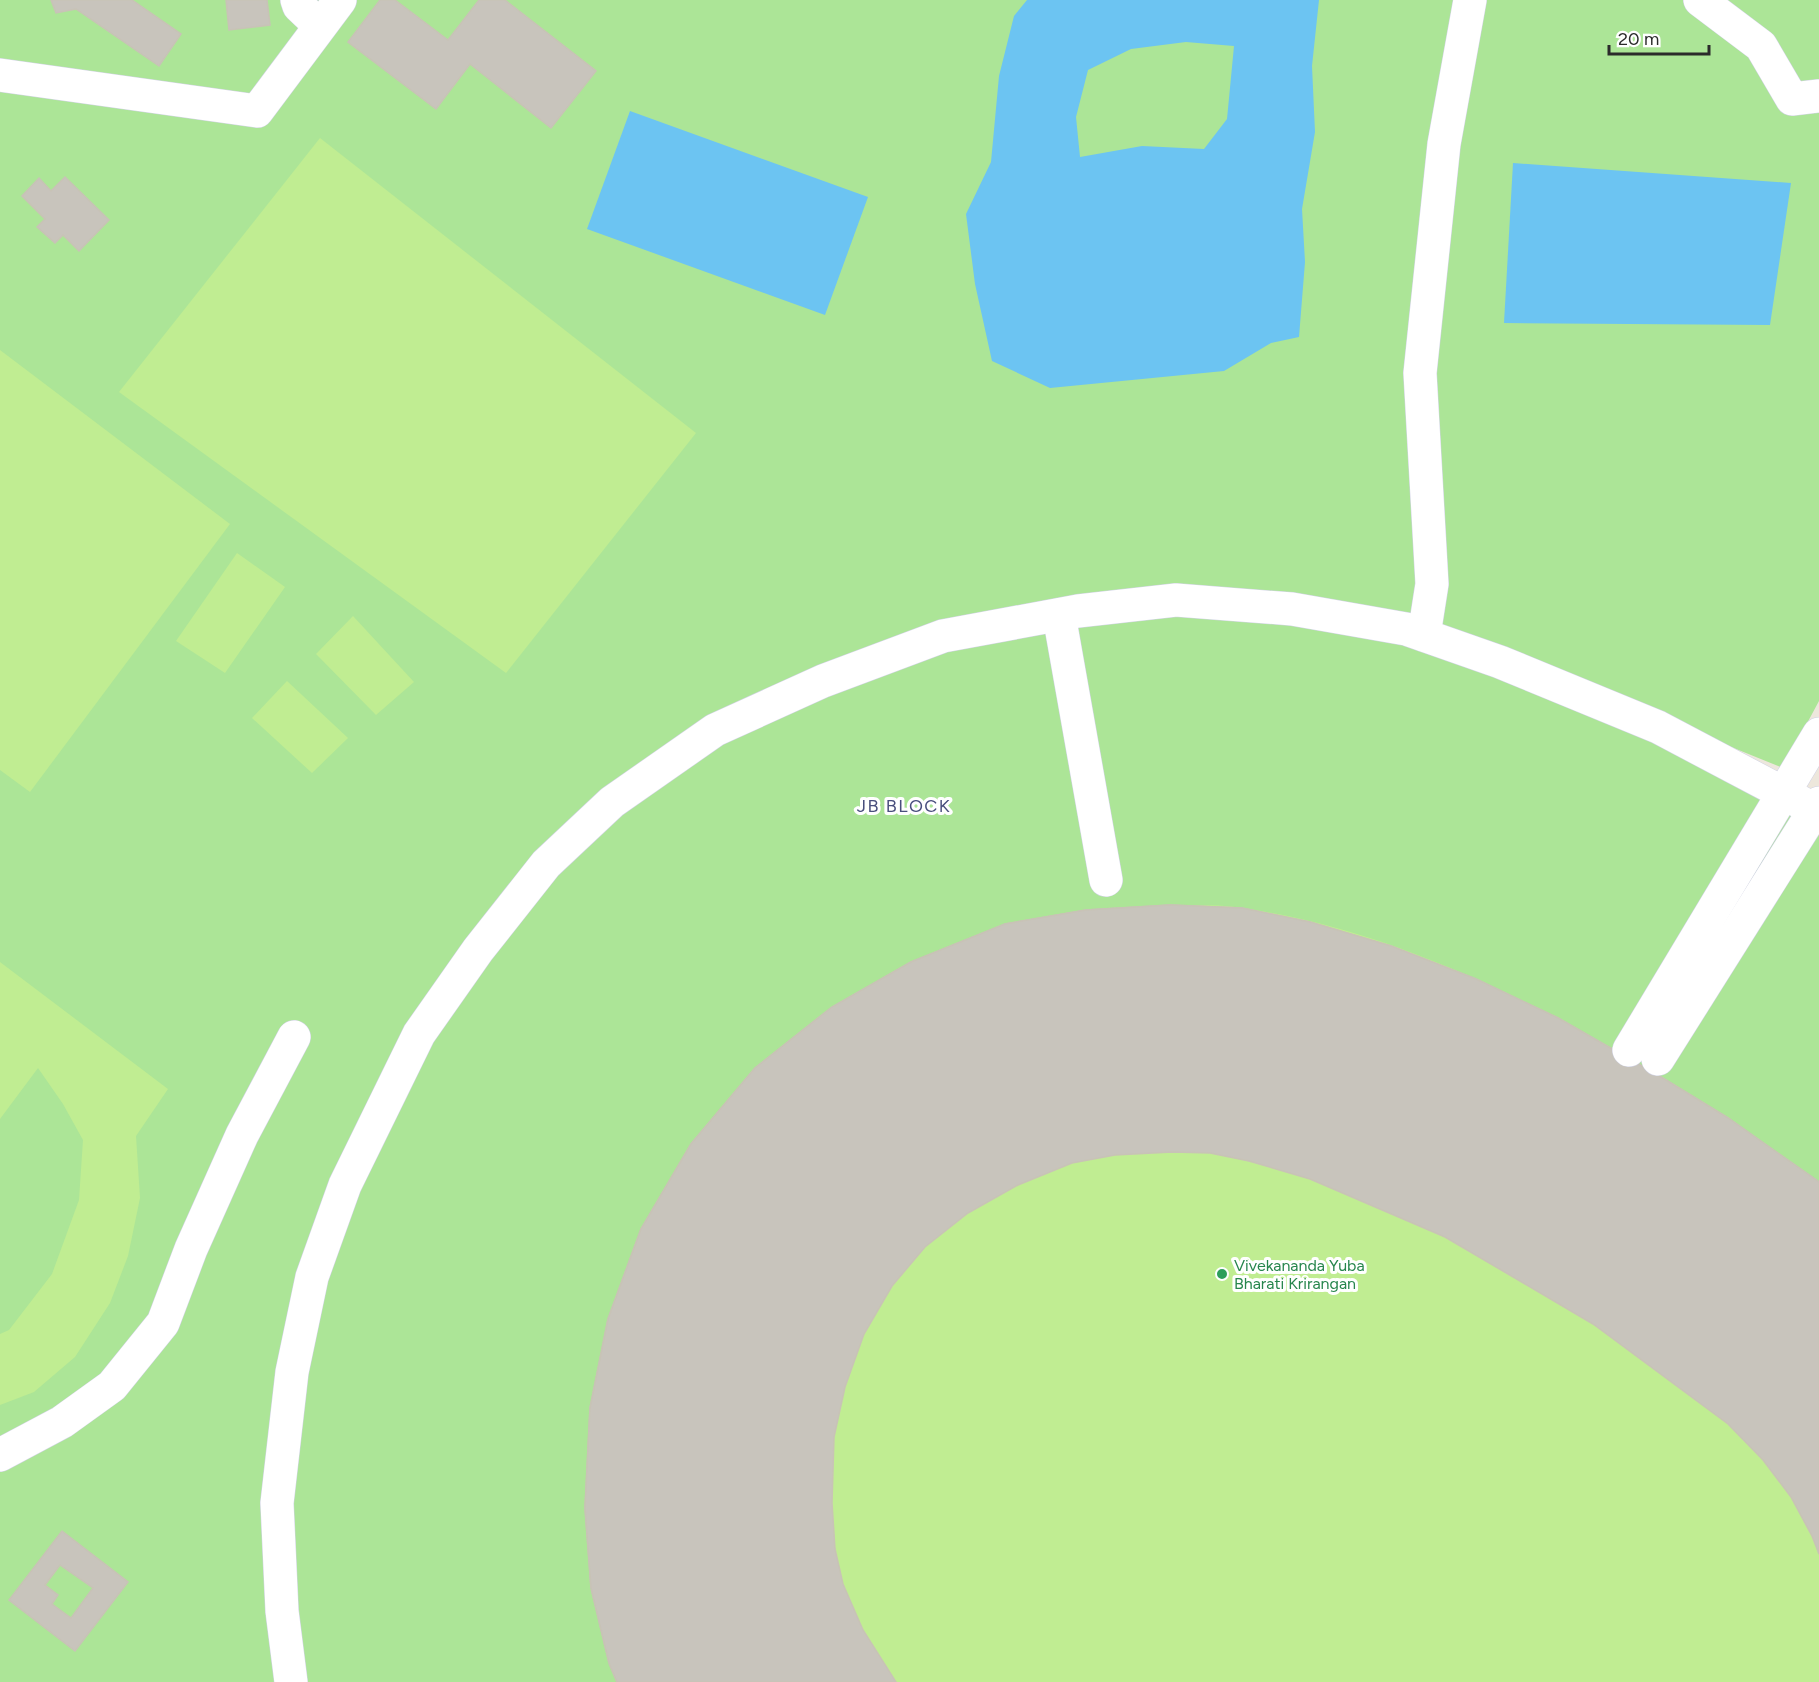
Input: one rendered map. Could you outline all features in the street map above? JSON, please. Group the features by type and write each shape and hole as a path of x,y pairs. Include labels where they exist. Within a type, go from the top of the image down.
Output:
{"lane":[{"path":"297,0 299,6 320,26"},
{"path":"0,75 257,111 340,0"},
{"path":"1424,635 1432,584 1420,373 1444,144 1470,0"},
{"path":"1700,0 1761,46 1792,99 1819,96"},
{"path":"291,1682 282,1611 277,1503 292,1372 312,1277 345,1185 418,1034 478,950 546,864 603,810 715,730 822,681 943,636 1059,615 1176,600 1292,609 1406,629 1424,635 1500,662 1658,727 1784,793 1818,808 1644,1054 1784,793 1819,734"},
{"path":"1059,615 1106,880"},
{"path":"0,1455 62,1422 112,1386 163,1323 191,1248 242,1135 294,1037"}],"green space":[{"path":"0,0 1819,0 1819,701 1783,768 1413,618 1172,609 1386,633 1611,720 1819,824 1819,1682 0,1682"},
{"path":"320,138 696,433 506,673 119,392"},
{"path":"0,350 230,524 30,792 0,770"},
{"path":"237,553 285,587 225,673 176,641"},
{"path":"353,616 414,682 376,715 316,654"},
{"path":"287,681 348,738 312,773 252,718"},
{"name":"Vivekananda Yuba Bharati Krirangan","path":"1170,905 1243,908 1322,924 1399,948 1473,978 1545,1013 1616,1052 1685,1094 1819,1182 1819,1682 617,1682 609,1663 591,1588 585,1508 590,1408 608,1319 641,1229 691,1144 755,1068 832,1007 1086,910"},
{"path":"0,962 168,1089 136,1136 140,1198 128,1256 110,1303 75,1357 34,1392 0,1405 0,1334 9,1330 52,1274 79,1200 83,1140 63,1104 38,1068 0,1119"}],"water":[{"path":"1027,0 1319,0 1312,66 1315,132 1302,209 1305,262 1299,337 1271,343 1224,371 1050,388 992,361 975,284 966,214 991,162 999,76 1014,16","holes":["1186,42 1234,46 1227,119 1204,149 1142,146 1080,157 1076,117 1088,70 1131,49"]},
{"path":"630,111 868,197 825,315 587,229"},
{"path":"1513,163 1791,183 1770,325 1504,323"}],"building":[{"path":"51,0 132,0 181,34 159,66 76,9 56,13"},
{"path":"226,0 267,0 270,25 229,30"},
{"path":"380,0 395,0 448,40 479,0 505,0 596,71 551,128 470,64 436,109 348,42"},
{"path":"65,177 109,220 79,251 63,235 55,243 37,227 45,219 22,196 39,178 51,191"},
{"path":"1170,905 1242,908 1310,922 1391,946 1476,979 1558,1018 1661,1077 1728,1118 1819,1182 1819,1412 1777,1368 1633,1263 1478,1172 1406,1139 1334,1110 1267,1090 1219,1080 1172,1078 1106,1082 1052,1092 987,1119 928,1152 874,1193 832,1243 798,1303 774,1366 761,1429 758,1505 762,1561 773,1608 798,1664 809,1682 617,1682 609,1663 591,1588 585,1508 590,1408 608,1319 641,1229 691,1144 755,1068 832,1007 911,962 1005,924 1086,910"},
{"path":"1170,905 1242,908 1310,922 1391,946 1476,979 1558,1018 1661,1077 1728,1118 1819,1182 1819,1554 1791,1497 1763,1460 1728,1424 1593,1324 1445,1237 1310,1179 1249,1161 1210,1153 1115,1155 1072,1163 1018,1185 968,1213 925,1247 892,1286 864,1334 845,1387 834,1437 832,1503 835,1549 843,1584 863,1630 896,1682 617,1682 609,1663 591,1588 585,1508 590,1408 608,1319 641,1229 691,1144 755,1068 832,1007 911,962 1005,924 1086,910"},
{"path":"62,1531 128,1582 75,1651 9,1600","holes":["60,1565 93,1588 71,1618 52,1604 58,1595 45,1585"]}],"place":[{"name":"Vivekananda Yuba Bharati Krirangan","path":"1222,1274"}],"district":[{"name":"JB BLOCK","path":"904,806"}]}
